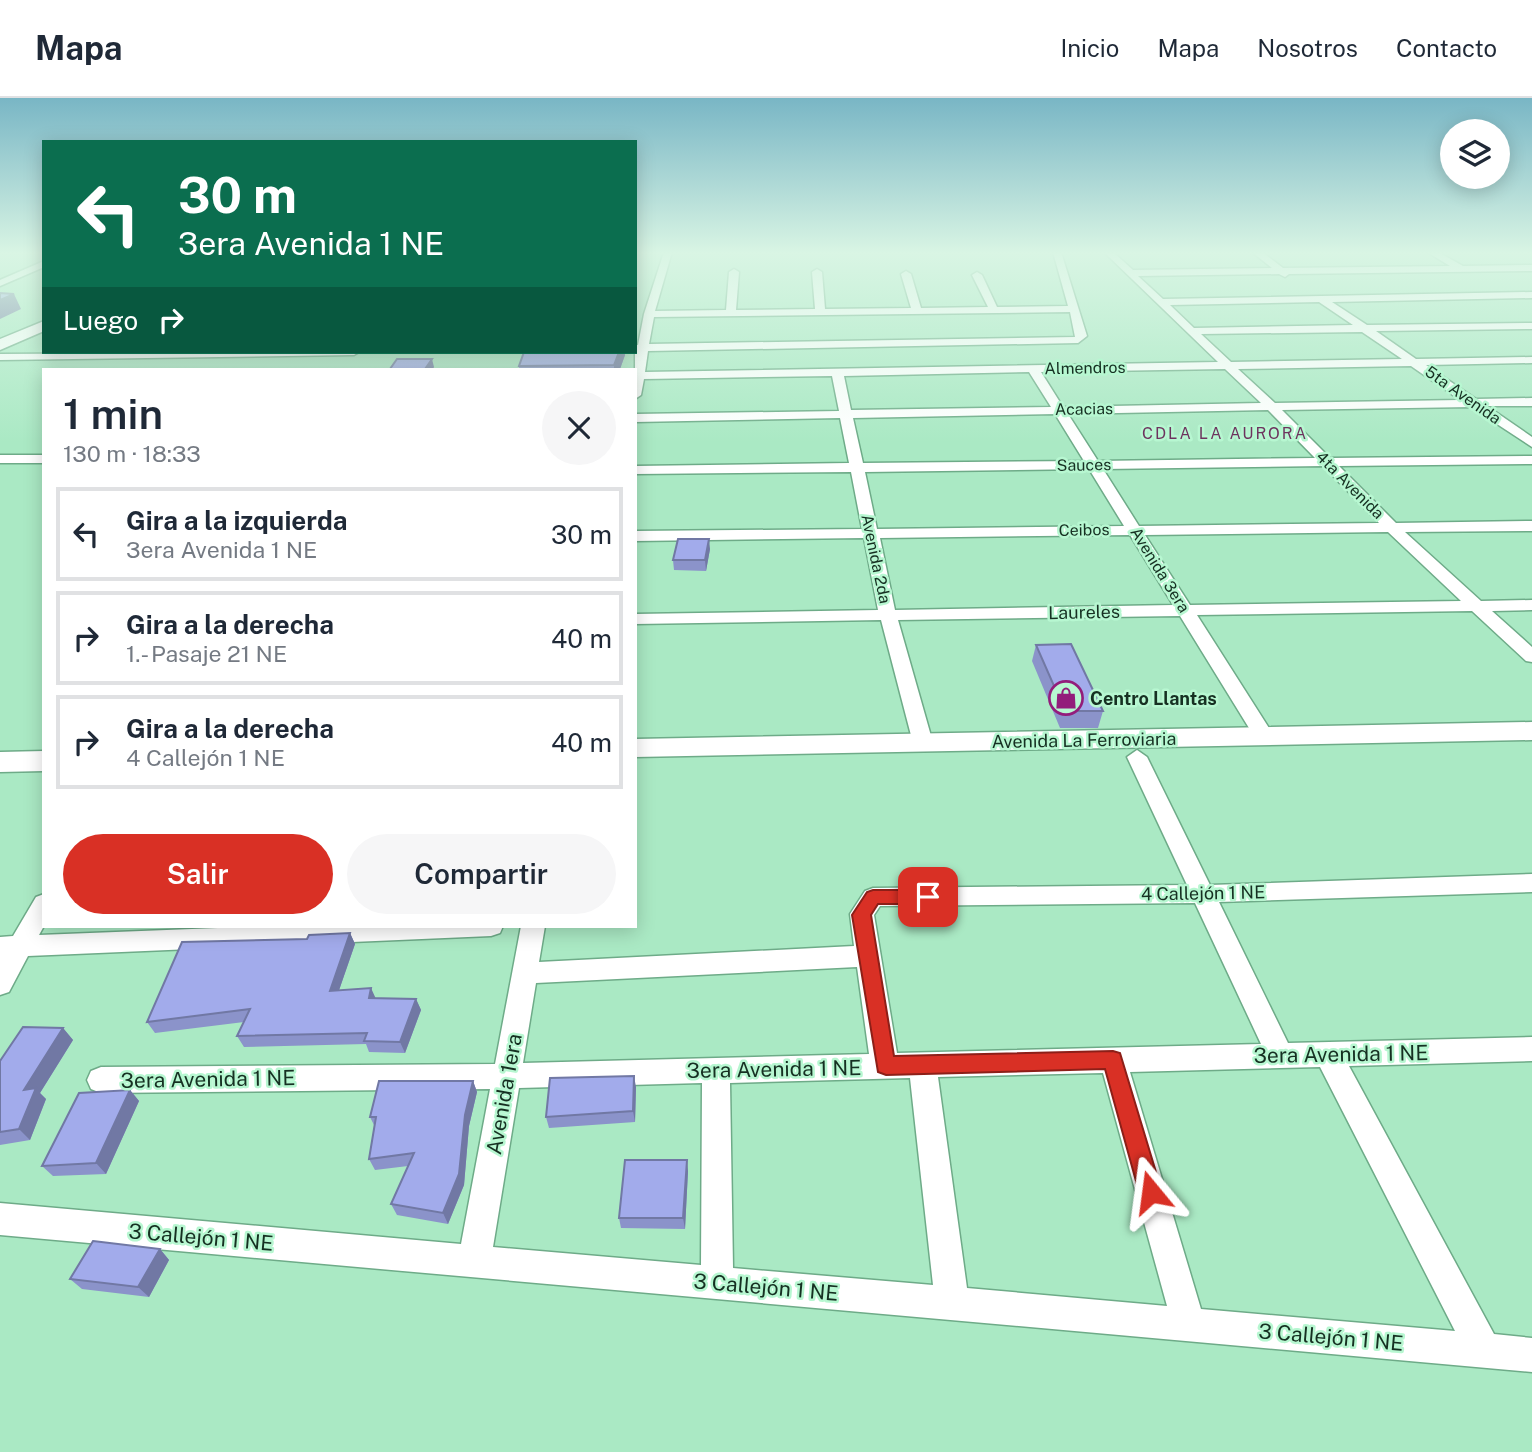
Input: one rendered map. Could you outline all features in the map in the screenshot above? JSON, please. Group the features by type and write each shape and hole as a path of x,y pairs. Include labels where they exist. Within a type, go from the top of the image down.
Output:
{"main road":[{"path":"0,335 42,315"},
{"path":"0,345 42,326"},
{"name":"Avenida La Ferroviaria","path":"637,748 1532,731"},
{"name":"Avenida La Ferroviaria","path":"637,761 1136,757 1532,750"},
{"path":"0,762 42,761"},
{"path":"0,777 42,776"}],"street":[{"path":"637,386 640,348 649,315"},
{"path":"640,348 1078,340 1082,337 1076,315"},
{"name":"4ta Avenida","path":"1175,315 1271,406 1392,528 1532,657"},
{"name":"5ta Avenida","path":"1346,315 1532,443"},
{"path":"1192,331 1532,326"},
{"path":"0,357 197,354"},
{"name":"Almendros","path":"639,376 1532,360"},
{"name":"Avenida 3era","path":"1033,369 1264,736"},
{"name":"Avenida 2da","path":"837,372 888,615 923,743"},
{"name":"Acacias","path":"637,418 1532,401"},
{"path":"0,459 42,459"},
{"name":"Sauces","path":"637,470 1532,460"},
{"name":"Ceibos","path":"637,536 1532,526"},
{"name":"Laureles","path":"637,620 1532,605"},
{"path":"1136,757 1280,1055"},
{"name":"4 Callejón 1 NE","path":"867,956 862,915 873,897 1201,894 1532,883"},
{"path":"0,984 10,946 42,906"},
{"path":"10,946 443,928"},
{"name":"Avenida 1era","path":"474,1262 533,928"},
{"path":"525,973 867,956 886,1066"},
{"name":"3era Avenida 1 NE","path":"101,1080 507,1076 1532,1049"},
{"path":"1328,1054 1484,1351"},
{"path":"1113,1060 1188,1325"},
{"path":"922,1065 952,1304"},
{"path":"716,1070 717,1283"},
{"name":"3 Callejón 1 NE","path":"0,1219 1532,1355"}],"building":[{"path":"523,354 618,354 614,365 519,366"},
{"path":"397,359 432,359 426,368 391,368"},
{"path":"678,539 709,539 705,560 673,560"},
{"path":"1071,644 1103,711 1065,711 1036,645"},
{"path":"350,933 330,991 371,988 369,998 416,999 400,1042 364,1041 367,1033 237,1036 250,1009 147,1022 182,942 307,939 309,935"},
{"path":"23,1027 63,1028 24,1090 36,1088 19,1129 0,1132 0,1061"},
{"path":"634,1076 633,1111 546,1117 550,1078"},
{"path":"379,1081 473,1081 465,1115 459,1174 443,1213 391,1204 414,1153 369,1159 376,1117 370,1117"},
{"path":"130,1090 96,1163 42,1166 79,1093"},
{"path":"625,1160 687,1160 683,1218 619,1218"},
{"path":"93,1241 160,1249 138,1287 70,1279"}],"place":[{"name":"Centro Llantas","path":"1066,698"}],"district":[{"name":"CDLA LA AURORA","path":"1225,433"}],"route":[{"path":"928,897 873,897 866,904 862,915 886,1066 1113,1060 1151,1192"}]}
